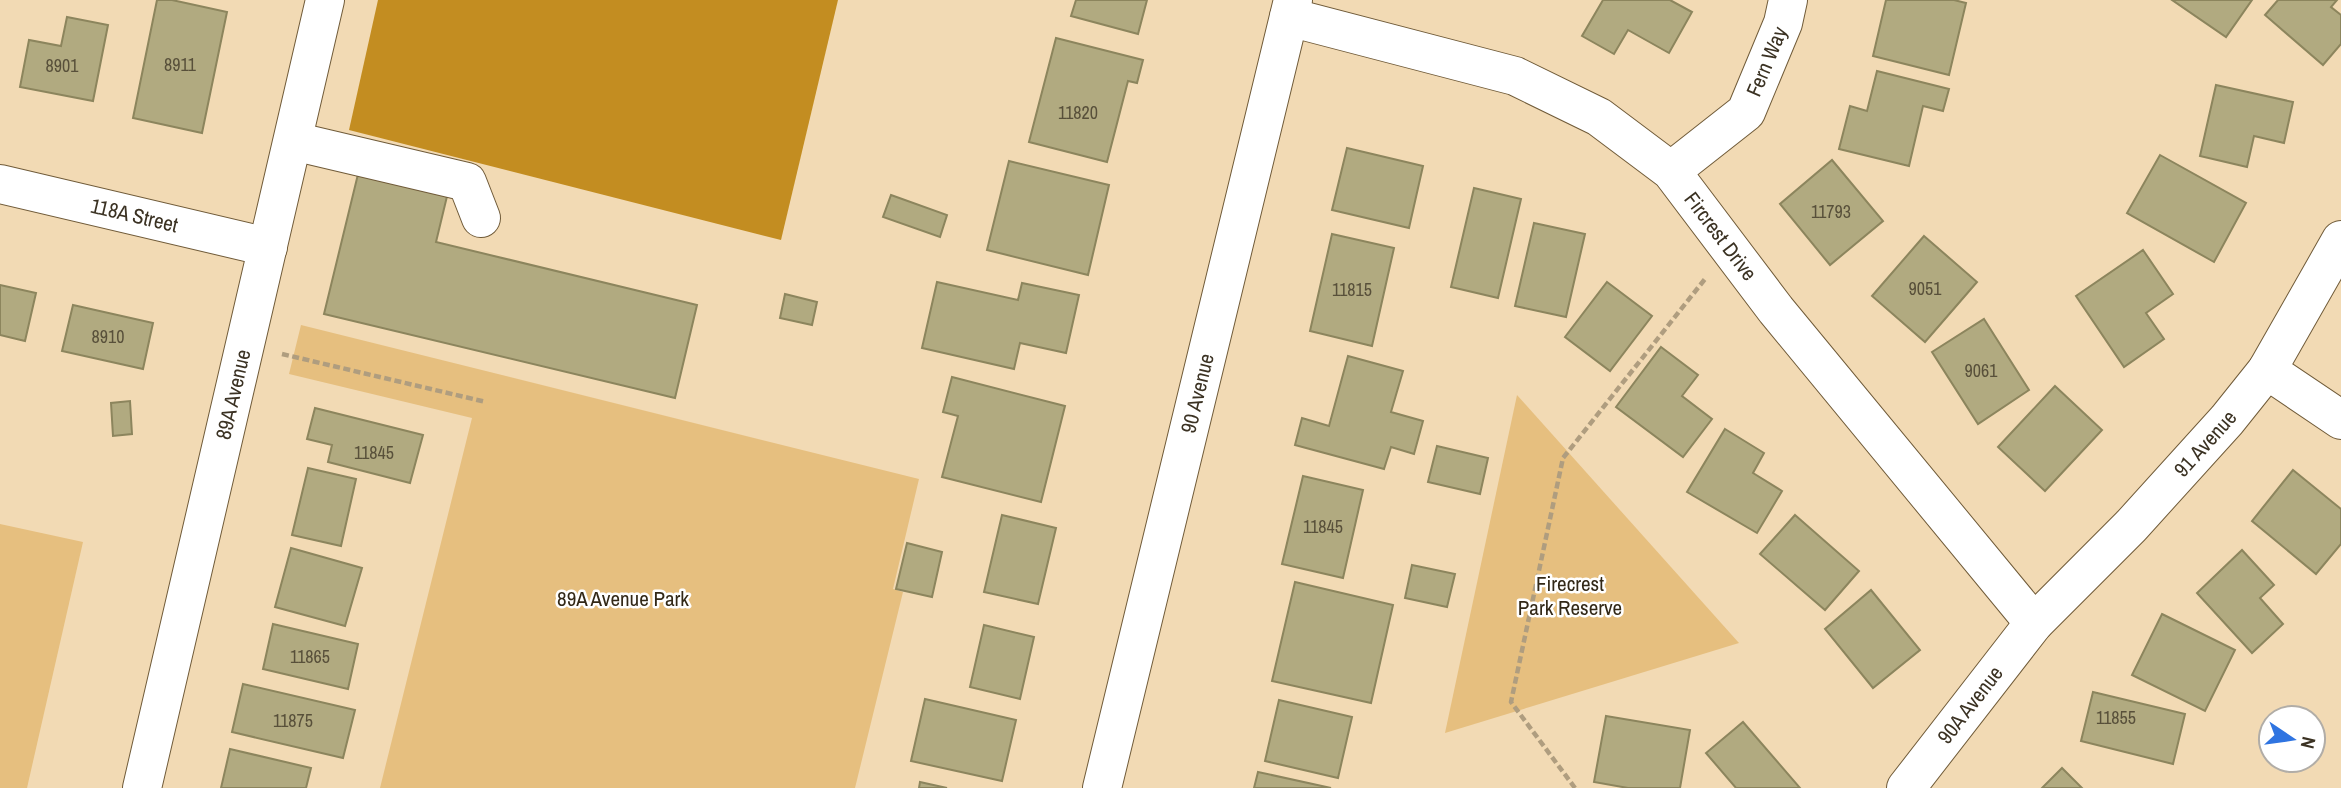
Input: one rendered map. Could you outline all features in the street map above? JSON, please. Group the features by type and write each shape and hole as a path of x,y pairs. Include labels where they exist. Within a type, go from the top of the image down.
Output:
{"street":[{"name":"89A Avenue","path":"142,788 325,0"},
{"name":"Fern Way","path":"1671,172 1746,112 1783,23 1788,0"},
{"name":"Fircrest Drive","path":"1291,9 1515,76 1599,117 1671,172 1776,310 2034,623"},
{"name":"90 Avenue","path":"1102,788 1291,9"},
{"path":"293,141 467,182 481,218"},
{"name":"118A Street","path":"0,184 268,247"},
{"name":"91 Avenue","path":"2034,623 2131,526 2227,421 2267,370 2341,240"},
{"path":"2267,370 2341,420"},
{"name":"90A Avenue","path":"1906,788 2034,623"}],"path":[{"path":"1576,788 1511,702 1563,458 1710,272"},
{"path":"271,351 486,402"}],"green space":[{"name":"89A Avenue Park","path":"301,325 919,479 893,589 903,592 855,788 380,788 472,418 289,374"},
{"name":"Firecrest Park Reserve","path":"1517,395 1739,643 1445,733"},
{"path":"0,524 83,542 27,788 0,788"}],"shaded area":[{"path":"378,0 838,0 781,240 349,130"}],"building":[{"path":"157,0 172,0 227,12 202,133 133,118"},
{"path":"1076,0 1147,0 1138,34 1071,16"},
{"path":"1603,0 1670,0 1692,12 1669,53 1628,30 1614,54 1582,36"},
{"path":"1886,0 1954,0 1966,3 1949,75 1873,56"},
{"path":"2172,0 2252,0 2226,37"},
{"path":"2278,0 2337,0 2331,7 2341,15 2341,44 2323,65 2265,15"},
{"path":"67,17 108,25 93,101 20,87 29,40 61,46"},
{"path":"1056,38 1143,60 1137,83 1128,81 1107,162 1029,142"},
{"path":"1877,71 1949,89 1943,111 1923,106 1909,166 1839,149 1850,106 1867,111"},
{"path":"2216,85 2293,102 2284,143 2254,136 2247,167 2200,156"},
{"path":"1347,148 1423,166 1409,228 1332,210"},
{"path":"2160,155 2246,203 2214,262 2127,213"},
{"path":"1832,160 1883,221 1830,265 1780,204"},
{"path":"1009,161 1109,185 1088,275 987,250"},
{"path":"360,166 449,188 436,242 697,305 675,398 324,314"},
{"path":"1474,188 1521,199 1498,298 1451,287"},
{"path":"891,195 947,215 940,237 883,217"},
{"path":"1534,223 1585,234 1566,317 1515,306"},
{"path":"1332,234 1394,248 1372,346 1310,331"},
{"path":"1924,236 1977,282 1925,342 1872,296"},
{"path":"2143,250 2173,294 2146,313 2164,339 2124,367 2076,296"},
{"path":"937,282 1018,300 1022,283 1079,295 1066,353 1020,343 1014,369 922,348"},
{"path":"1607,282 1652,316 1610,371 1565,337"},
{"path":"0,285 36,293 25,341 0,335"},
{"path":"785,294 817,302 812,325 780,318"},
{"path":"73,305 153,323 143,369 62,351"},
{"path":"1984,319 2029,390 1978,424 1932,352"},
{"path":"1661,347 1698,375 1682,396 1712,419 1683,457 1616,407"},
{"path":"1348,356 1403,371 1391,412 1423,421 1414,454 1391,447 1384,469 1295,445 1302,418 1329,426"},
{"path":"952,377 1065,406 1041,502 942,477 958,416 943,412"},
{"path":"2055,386 2102,430 2045,491 1998,447"},
{"path":"130,401 132,434 113,436 111,403"},
{"path":"315,408 423,435 410,483 328,462 332,445 307,439"},
{"path":"1725,429 1764,453 1753,473 1782,491 1757,533 1687,492"},
{"path":"1437,446 1488,458 1480,494 1428,482"},
{"path":"308,468 356,479 341,546 292,535"},
{"path":"2293,470 2341,509 2341,544 2316,574 2252,521"},
{"path":"1303,476 1363,490 1343,578 1282,564"},
{"path":"1002,515 1056,528 1038,604 984,592"},
{"path":"1795,515 1859,571 1825,610 1760,554"},
{"path":"907,543 942,552 932,597 896,589"},
{"path":"291,548 362,568 345,626 275,607"},
{"path":"2242,550 2274,585 2260,598 2283,624 2252,653 2197,593"},
{"path":"1412,565 1455,574 1447,607 1405,598"},
{"path":"1295,582 1393,605 1371,703 1272,681"},
{"path":"1871,590 1920,650 1873,688 1825,629"},
{"path":"2162,614 2235,650 2205,711 2132,675"},
{"path":"273,624 358,644 348,689 263,669"},
{"path":"984,625 1034,637 1020,699 970,687"},
{"path":"243,684 355,710 343,758 232,732"},
{"path":"2093,692 2185,714 2173,764 2081,741"},
{"path":"925,699 1016,720 1002,781 911,761"},
{"path":"1279,700 1352,717 1338,778 1265,761"},
{"path":"1606,716 1690,730 1680,788 1628,788 1594,782"},
{"path":"1743,722 1800,788 1736,788 1706,753"},
{"path":"230,749 311,768 306,788 221,788"},
{"path":"2062,768 2082,788 2042,788"},
{"path":"1258,772 1331,788 1254,788"},
{"path":"920,782 947,788 919,788"}]}
